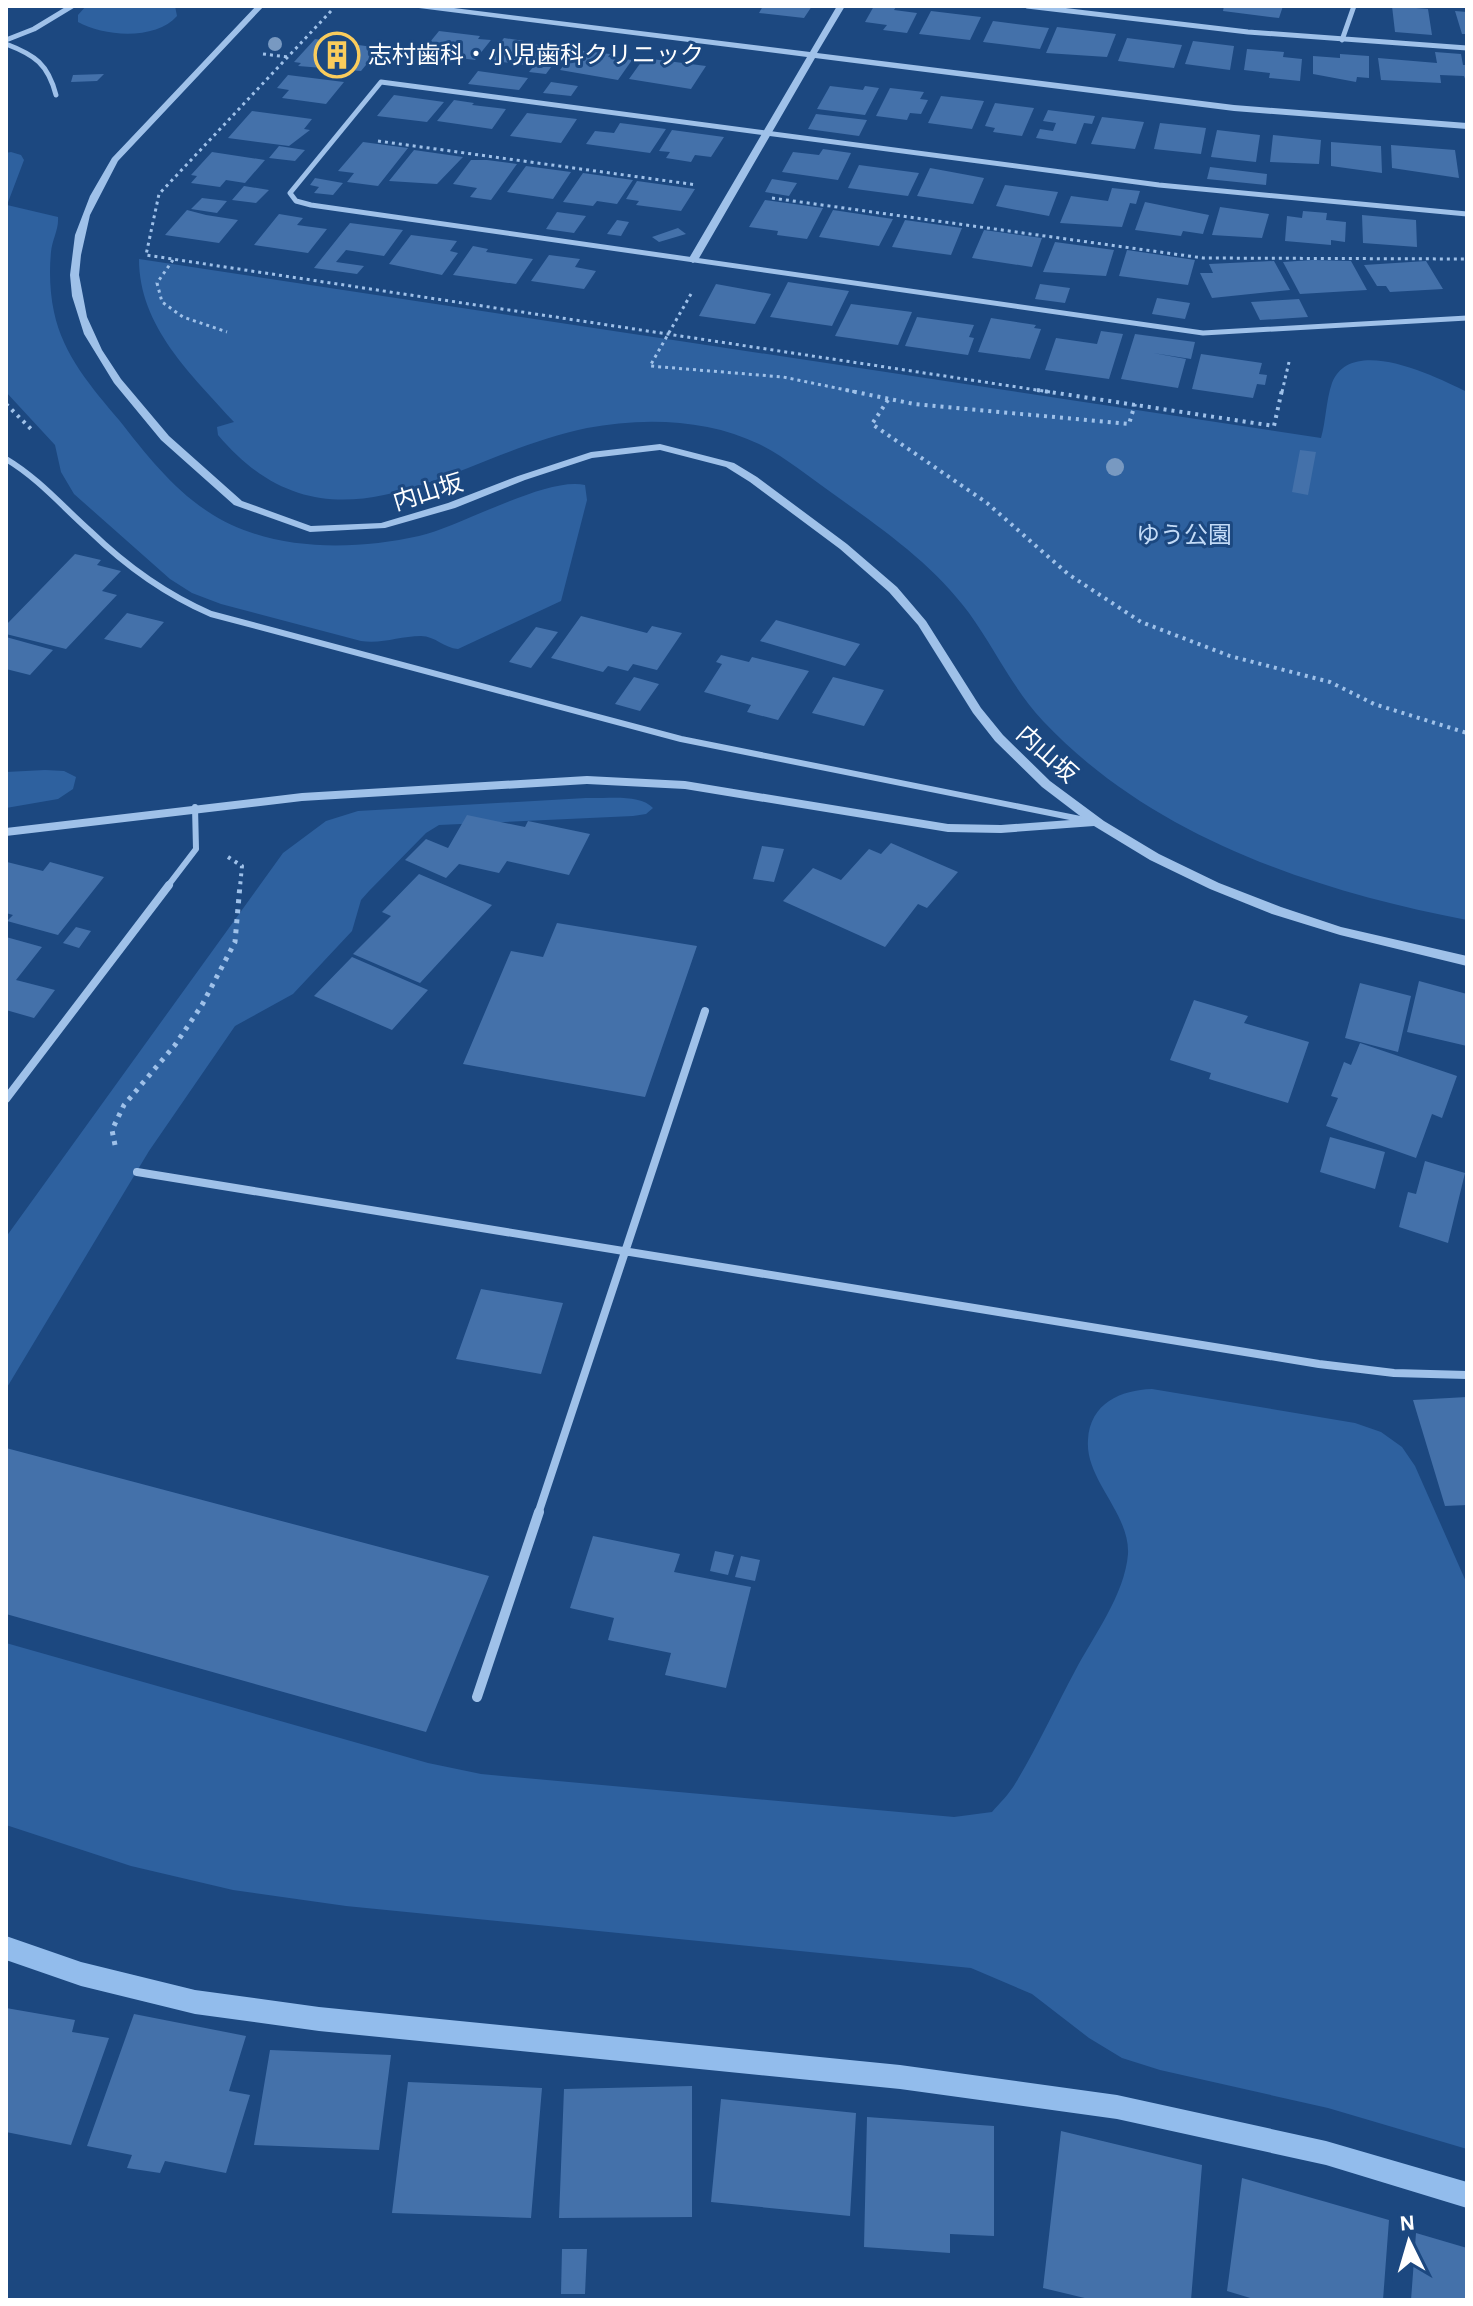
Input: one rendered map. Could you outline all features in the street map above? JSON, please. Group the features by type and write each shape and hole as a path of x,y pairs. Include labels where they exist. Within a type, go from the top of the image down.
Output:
{"street":[{"path":"6,42 72,6"},
{"name":"内山坂","path":"260,6 115,160 96,189 83,218 76,248 74,279 80,311 91,342 110,373 183,460 228,499 248,510 297,525 355,528 440,511 601,453 667,449 729,464 881,577 921,622 972,706 998,737 1028,768 1098,822 1179,869 1278,911 1345,932 1467,961"},
{"path":"419,6 1234,108 1467,126"},
{"path":"693,260 841,6"},
{"path":"1027,6 1342,40 1467,48"},
{"path":"1099,15 1103,6"},
{"path":"1342,40 1354,6"},
{"path":"6,42 45,63 51,71 56,95"},
{"path":"1467,214 1202,190 381,82 293,185 290,193 296,201 1203,333 1467,318"},
{"path":"6,459 28,472 154,587 179,603 211,614 681,739 1098,822"},
{"path":"6,832 195,807 376,791 587,780 698,787 948,828 1001,829 1098,822"},
{"path":"6,1099 196,849 195,807"},
{"path":"477,1697 705,1011"},
{"path":"137,1172 1319,1364 1394,1373 1467,1375"}],"path":[{"path":"331,11 159,194 146,255 1274,426 1289,359"},
{"path":"335,135 1203,258 1467,259"},
{"path":"173,260 157,283 162,302 183,317 227,332"},
{"path":"709,262 650,366 783,377 888,400 1129,424 1135,404"},
{"path":"888,400 872,424 987,503 1068,574 1141,622 1230,656 1330,682 1374,704 1467,733"},
{"path":"124,1105 175,1045 202,1005 235,942 242,866 231,858 196,849"}],"green space":[{"path":"86,6 175,6 177,16 157,29 130,34 115,33 78,22 78,15"},
{"path":"6,153 21,155 24,160 7,205 58,217 51,252 51,290 58,328 71,357 149,457 194,502 231,524 283,541 366,544 437,531 549,488 585,485 587,500 561,601 458,649 421,636 361,641 221,604 192,593 170,579 74,494 61,472 55,445 6,392"},
{"name":"ゆう公園","path":"139,259 1321,438 1332,383 1342,369 1357,362 1375,360 1395,364 1436,377 1467,392 1467,920 1352,893 1295,875 1185,827 1134,797 1086,762 1043,721 1022,696 969,613 923,563 796,467 769,449 739,436 675,422 630,422 587,428 538,441 443,478 396,492 351,499 306,495 262,475 218,435 217,427 234,422 185,368 158,328 141,284"},
{"path":"64,771 76,777 73,789 58,799 6,808 6,772"},
{"path":"586,798 640,800 653,808 646,814 633,816 439,825 426,833 361,900 352,931 293,994 235,1026 149,1151 6,1389 6,1237 283,853 326,821 358,811"},
{"path":"1152,1389 1355,1423 1381,1432 1402,1447 1415,1466 1467,1584 1467,2149 1328,2108 1160,2070 1122,2058 1089,2038 1032,1994 971,1968 346,1906 233,1890 131,1866 6,1825 6,1643 428,1763 481,1774 954,1817 992,1812 1013,1788 1031,1756 1107,1615 1126,1569 1127,1539 1093,1469 1089,1455 1090,1427 1094,1417 1109,1401 1129,1392"}],"building":[{"path":"763,6 812,6 804,18 759,13"},
{"path":"874,6 896,7 894,10 917,13 907,33 883,30 887,25 865,22"},
{"path":"1224,6 1283,6 1279,18 1223,11"},
{"path":"1392,6 1428,9 1432,35 1395,32"},
{"path":"931,11 981,17 970,40 919,34"},
{"path":"1455,11 1467,12 1467,34 1462,34"},
{"path":"993,21 1049,28 1040,49 983,42"},
{"path":"1057,27 1116,34 1107,57 1046,53"},
{"path":"439,31 491,40 475,60 421,53"},
{"path":"504,38 565,48 546,74 529,72 534,66 487,60"},
{"path":"1127,38 1182,45 1174,68 1118,61"},
{"name":"志村歯科・小児歯科クリニック","path":"315,39 380,48 361,71 298,66 301,63 294,62"},
{"path":"1193,41 1234,46 1230,70 1185,64"},
{"path":"1247,49 1284,52 1283,57 1302,59 1300,81 1269,78 1270,73 1244,70"},
{"path":"576,50 632,60 618,80 560,70"},
{"path":"1435,52 1461,54 1463,65 1467,65 1467,84 1464,76 1440,75 1441,83 1381,80 1378,58 1437,63"},
{"path":"1340,54 1369,56 1369,78 1357,77 1356,82 1313,74 1313,56 1340,58"},
{"path":"644,58 706,66 691,89 629,79"},
{"path":"478,71 528,78 519,90 468,84"},
{"path":"104,74 97,81 71,82 73,75"},
{"path":"288,75 344,82 326,104 282,98 289,90 277,88"},
{"path":"551,82 578,86 571,96 543,93"},
{"path":"830,86 863,90 865,86 879,88 865,115 817,109"},
{"path":"890,88 924,92 920,99 928,100 921,114 910,113 907,120 876,116"},
{"path":"394,95 444,102 427,122 377,116"},
{"path":"941,96 984,101 972,129 928,123"},
{"path":"454,100 506,109 492,129 437,121"},
{"path":"995,103 1034,108 1022,136 993,132 995,128 985,126"},
{"path":"1048,110 1095,116 1092,124 1084,123 1076,144 1036,138 1040,129 1053,131 1056,123 1043,121"},
{"path":"252,111 312,119 304,129 310,130 289,146 228,138"},
{"path":"527,113 577,119 561,143 510,136"},
{"path":"816,114 867,120 859,136 808,129"},
{"path":"1102,117 1144,122 1135,149 1091,144"},
{"path":"620,123 666,129 650,153 586,144 595,131 614,133"},
{"path":"1160,123 1206,128 1201,154 1154,149"},
{"path":"672,130 724,137 711,157 695,155 691,162 666,158 670,152 659,151"},
{"path":"1217,130 1260,135 1256,162 1211,157"},
{"path":"1273,135 1321,140 1319,164 1270,162"},
{"path":"363,142 408,148 378,186 347,182 354,173 338,171"},
{"path":"1331,142 1381,146 1382,173 1331,166"},
{"path":"1391,145 1455,150 1459,178 1392,168"},
{"path":"279,146 305,150 295,161 269,158"},
{"path":"823,149 851,153 838,180 782,172 793,152 819,155"},
{"path":"414,150 463,157 437,184 389,181"},
{"path":"212,152 265,160 245,183 226,180 220,187 191,183 197,176 191,175"},
{"path":"471,160 517,164 491,200 470,197 477,188 453,184"},
{"path":"859,165 919,173 908,196 848,188"},
{"path":"526,166 571,172 553,199 507,192"},
{"path":"1210,167 1267,174 1266,185 1207,179"},
{"path":"930,168 984,178 973,204 917,196"},
{"path":"583,173 633,180 617,204 597,201 593,206 563,202"},
{"path":"315,178 343,183 333,195 314,193 319,187 310,185"},
{"path":"772,179 797,183 789,196 765,192"},
{"path":"637,181 695,189 681,211 636,205 639,201 626,199"},
{"path":"1005,185 1058,192 1049,216 996,206"},
{"path":"244,186 269,190 256,203 232,200"},
{"path":"1112,188 1140,191 1136,204 1130,203 1122,227 1060,223 1071,196 1108,201"},
{"path":"202,198 227,201 217,213 191,209"},
{"path":"765,200 823,208 807,239 777,235 778,231 749,227"},
{"path":"1145,202 1209,215 1203,234 1183,231 1181,236 1135,230"},
{"path":"1220,207 1269,214 1262,238 1212,235"},
{"path":"187,210 238,220 219,243 165,235"},
{"path":"833,210 893,219 879,246 819,237"},
{"path":"1303,211 1327,213 1326,220 1346,222 1345,242 1331,240 1331,245 1285,241 1287,216 1302,218"},
{"path":"557,212 586,216 574,233 546,229"},
{"path":"279,214 303,218 297,225 327,229 308,253 254,245"},
{"path":"1362,215 1416,220 1417,247 1363,243"},
{"path":"617,220 629,222 621,236 607,234"},
{"path":"905,220 962,228 951,255 892,247"},
{"path":"350,223 403,230 384,256 346,250 336,262 364,266 357,274 314,268"},
{"path":"678,228 686,234 659,242 652,237"},
{"path":"984,230 1042,238 1032,267 972,258"},
{"path":"411,235 457,241 450,251 458,253 442,275 389,264"},
{"path":"1055,242 1114,250 1106,276 1043,272"},
{"path":"473,246 488,249 486,252 533,259 516,284 453,275"},
{"path":"1127,250 1195,260 1188,285 1119,276"},
{"path":"549,255 580,259 575,267 596,271 584,289 531,281"},
{"path":"1274,261 1290,290 1212,298 1200,273 1213,273 1209,264"},
{"path":"1351,261 1367,290 1300,294 1283,262"},
{"path":"1426,261 1443,289 1390,292 1386,286 1377,286 1364,265"},
{"path":"788,282 849,291 832,326 770,317"},
{"path":"716,284 771,294 755,324 699,316"},
{"path":"1040,284 1070,288 1065,303 1035,299"},
{"path":"1157,298 1190,303 1185,319 1152,314"},
{"path":"1299,299 1308,317 1260,320 1251,302"},
{"path":"851,304 912,312 898,345 835,336"},
{"path":"917,317 974,325 969,337 974,338 968,355 905,346"},
{"path":"991,318 1036,325 1034,328 1041,329 1030,359 978,352"},
{"path":"1101,331 1123,334 1109,379 1045,370 1056,338 1097,344"},
{"path":"1135,334 1195,342 1191,359 1153,353 1186,359 1178,388 1121,379"},
{"path":"1201,354 1262,363 1259,374 1267,375 1265,385 1257,384 1253,398 1192,389"},
{"path":"1300,450 1316,452 1308,495 1292,492"},
{"path":"75,554 101,560 97,565 121,571 102,591 117,595 66,649 6,634 6,625"},
{"path":"127,613 164,622 141,648 104,639"},
{"path":"581,616 647,633 652,626 682,633 657,670 633,664 628,671 608,666 603,672 551,658"},
{"path":"776,620 860,644 845,666 760,641"},
{"path":"536,627 558,632 531,668 509,662"},
{"path":"6,637 53,650 30,675 6,669"},
{"path":"721,655 749,662 752,657 809,671 778,720 747,712 751,705 704,692 722,664 716,662"},
{"path":"634,677 659,684 640,711 615,704"},
{"path":"833,677 884,690 864,726 812,713"},
{"path":"467,815 525,827 528,821 590,834 569,875 507,861 499,873 459,864 446,878 405,860 426,839 448,848"},
{"path":"891,843 958,872 927,908 918,904 885,947 783,901 813,868 841,880 869,849 881,854"},
{"path":"762,846 784,849 774,882 753,879"},
{"path":"7,862 43,871 50,862 104,877 58,935 7,921 13,915 6,913"},
{"path":"419,874 492,905 420,983 353,954 391,916 382,912"},
{"path":"557,923 697,946 645,1097 463,1064 511,951 543,957"},
{"path":"76,927 91,931 79,948 63,943"},
{"path":"6,937 42,947 16,980 55,990 34,1018 6,1010"},
{"path":"352,957 428,990 392,1030 314,996"},
{"path":"1419,981 1467,994 1467,1046 1407,1032"},
{"path":"1360,983 1411,996 1398,1052 1345,1038"},
{"path":"1194,1000 1248,1016 1244,1023 1309,1042 1288,1103 1209,1079 1211,1073 1170,1060"},
{"path":"1360,1043 1457,1076 1442,1118 1432,1114 1416,1158 1326,1126 1338,1098 1331,1096 1344,1062 1351,1065"},
{"path":"1330,1137 1385,1152 1375,1189 1320,1172"},
{"path":"1425,1161 1465,1173 1448,1243 1399,1227 1408,1192 1416,1194"},
{"path":"481,1289 563,1303 541,1374 456,1359"},
{"path":"1467,1397 1467,1505 1445,1506 1413,1400"},
{"path":"6,1448 489,1576 426,1732 6,1614"},
{"path":"593,1536 680,1554 674,1572 751,1587 726,1688 665,1675 671,1653 608,1640 614,1618 570,1608"},
{"path":"715,1551 734,1555 728,1575 710,1571"},
{"path":"741,1556 760,1560 755,1581 735,1577"},
{"path":"6,2008 75,2020 72,2032 109,2038 71,2145 6,2132"},
{"path":"134,2014 246,2036 229,2091 250,2095 226,2173 165,2161 160,2173 127,2168 132,2155 87,2146"},
{"path":"270,2050 391,2055 379,2150 254,2145"},
{"path":"408,2082 542,2088 531,2218 392,2213"},
{"path":"692,2086 692,2217 559,2218 564,2089"},
{"path":"721,2099 856,2113 850,2216 711,2202"},
{"path":"867,2117 994,2126 994,2236 950,2234 950,2253 864,2247"},
{"path":"1061,2131 1202,2165 1191,2300 1093,2300 1043,2288"},
{"path":"1242,2178 1389,2220 1383,2300 1257,2300 1227,2291"},
{"path":"1416,2233 1467,2248 1467,2300 1411,2300"},
{"path":"562,2249 587,2249 585,2294 561,2294"}],"waterway":[{"path":"6,1948 81,1974 195,2002 319,2019 900,2077 1117,2107 1326,2153 1467,2195"}],"place":[{"name":"志村歯科・小児歯科クリニック","path":"337,55"}]}
